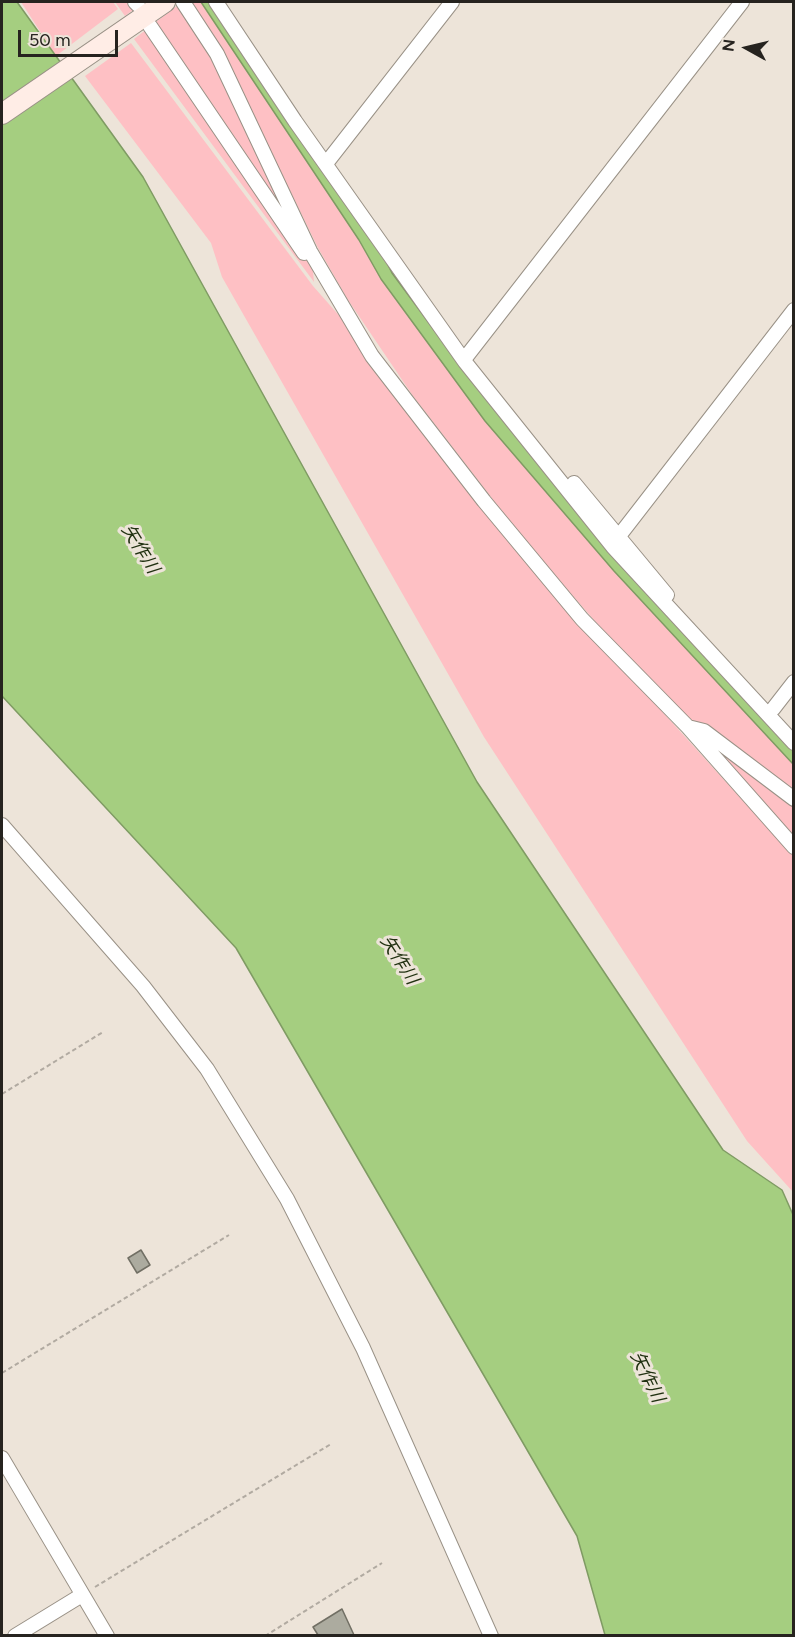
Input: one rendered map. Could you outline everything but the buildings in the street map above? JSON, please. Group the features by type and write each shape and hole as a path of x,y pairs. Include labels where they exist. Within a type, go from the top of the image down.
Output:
{"main road":[{"path":"2,114 165,2"}],"street":[{"path":"183,2 217,54 321,269 372,356 484,501 582,620 688,727 794,848"},
{"path":"216,2 295,121 465,362 613,547 794,743"},
{"path":"223,2 328,161 466,357 619,536 688,622 794,730"},
{"path":"328,161 452,2"},
{"path":"466,357 742,2"},
{"path":"150,26 310,263 321,269"},
{"path":"619,536 794,310"},
{"path":"773,709 794,682"},
{"path":"688,727 705,731 794,799"},
{"path":"2,825 150,995 207,1069 287,1199 363,1348 491,1635"},
{"path":"2,1458 107,1635"},
{"path":"15,1635 82,1595"}],"path":[{"path":"2,1094 104,1032"},
{"path":"2,1373 229,1235"},
{"path":"82,1595 331,1444"},
{"path":"265,1635 381,1563"}],"shaded area":[{"path":"21,2 113,2 118,9 56,56"},
{"path":"115,2 144,2 125,16"},
{"path":"189,2 220,2 465,358 728,667 793,735 793,795 702,723 686,720 607,635 524,540 413,396 348,300 318,248 219,46"},
{"path":"178,5 226,83 312,261 314,282 134,39"},
{"path":"131,43 313,286 351,329 535,571 793,856 793,1192 747,1141 484,737 222,277 211,243 85,76"},
{"path":"708,739 793,807 793,839"}],"water":[{"name":"矢作川","path":"2,2 17,2 143,177 477,782 723,1150 782,1190 794,1217 793,1635 605,1635 577,1536 236,948 2,696"},
{"path":"201,2 213,2 382,253 392,273 438,335 793,749 793,764 614,571 485,421 381,279 359,240"}]}
